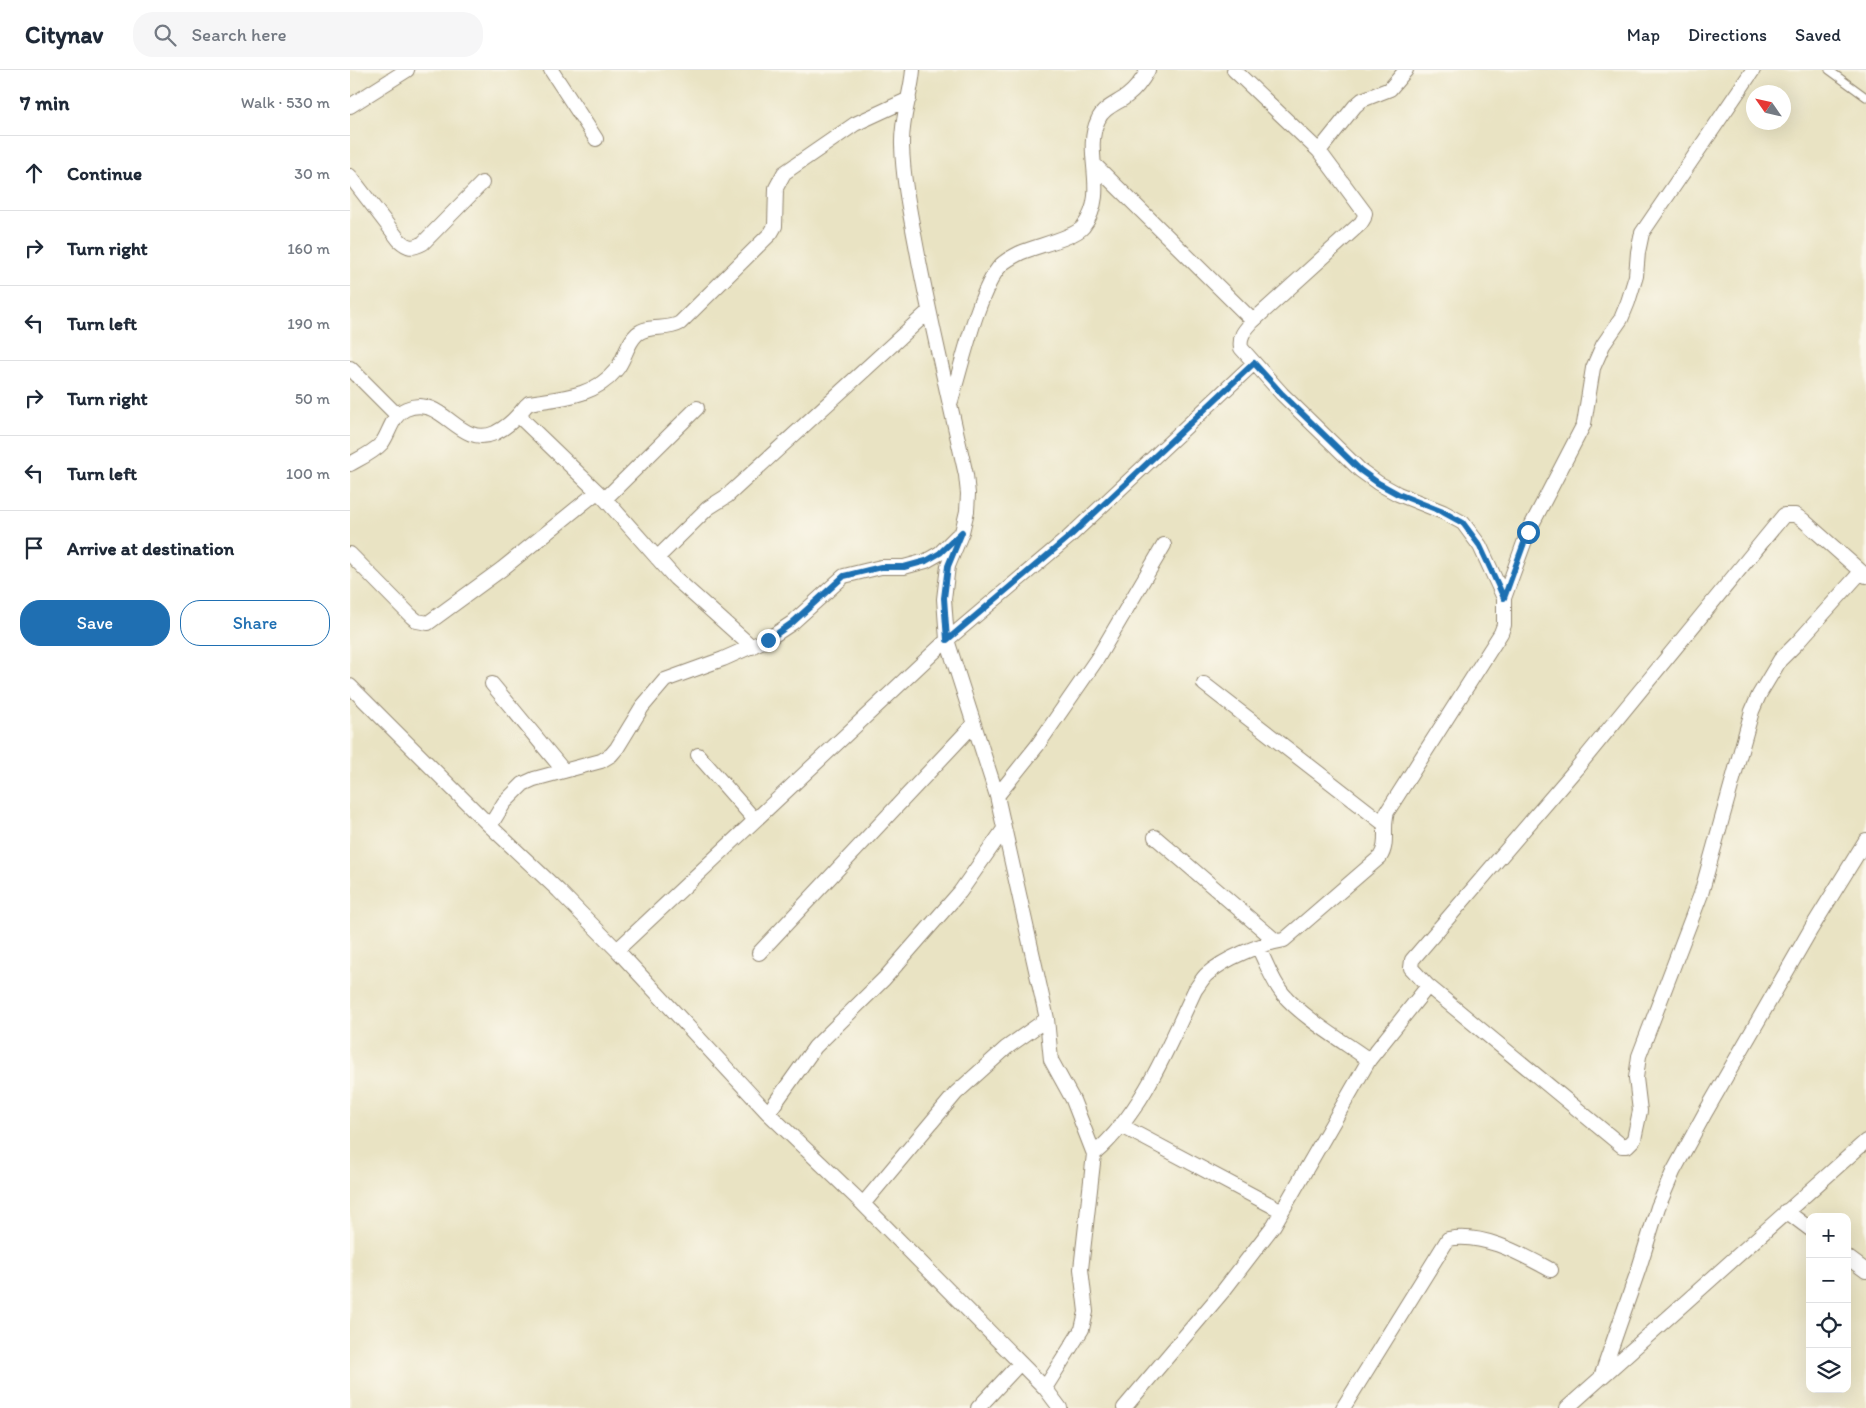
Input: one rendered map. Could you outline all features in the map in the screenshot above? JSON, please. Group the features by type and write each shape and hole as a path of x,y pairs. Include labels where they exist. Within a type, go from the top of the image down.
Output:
{"street":[{"path":"350,106 408,70"},
{"path":"551,70 596,139"},
{"path":"913,70 903,123 904,179 929,311 966,475 968,494 967,511 962,532 948,566 944,598 947,640 997,796 1048,1019 1051,1060 1074,1100 1094,1154 1081,1268 1086,1312 1082,1329 1045,1388"},
{"path":"950,404 975,319 991,279 1002,264 1020,253 1081,229 1089,218 1096,200 1094,136 1098,119 1108,107 1128,96 1148,70"},
{"path":"1234,70 1319,151 1365,213 1360,223 1242,334 1241,348 1282,394 1360,470 1398,494 1443,512 1463,523 1480,546 1504,598"},
{"path":"1319,151 1355,106 1362,100 1390,89 1406,70"},
{"path":"1094,1154 1105,1144 1147,1090 1195,990 1205,976 1219,965 1258,947 1284,940 1380,857 1385,849 1383,823 1386,812 1501,633 1504,625 1504,598 1528,532 1584,424 1593,368 1603,345 1620,319 1628,302 1636,276 1642,233 1753,70"},
{"path":"350,464 373,451 382,442 397,415 405,409 417,406 436,410 454,422 461,430 473,436 486,436 497,433 529,403 595,389 617,369 627,347 636,334 644,330 673,328 680,323 771,233 775,226 776,188 784,173 855,124 909,99"},
{"path":"1094,164 1254,321"},
{"path":"350,176 399,240 408,247 415,248 423,243 482,183"},
{"path":"656,558 708,508 727,496 929,311"},
{"path":"617,950 947,640 1069,537 1254,363"},
{"path":"350,368 397,415"},
{"path":"350,554 411,616 417,621 428,623 601,495 697,408"},
{"path":"520,413 524,421 601,495 674,578 752,647"},
{"path":"1784,515 1795,515 1803,520 1863,575 1780,660 1759,695 1752,711 1701,894 1639,1056 1636,1078 1640,1111 1634,1139 1631,1144 1622,1146 1428,986 1411,968 1412,960 1576,769 1784,515"},
{"path":"490,826 504,803 523,784 601,761 611,755 642,707 665,680 768,640 792,623 844,576 881,567 904,567 926,561 940,553 962,532"},
{"path":"997,796 1037,746 1097,659 1164,545"},
{"path":"492,684 564,771"},
{"path":"1204,684 1383,823"},
{"path":"350,686 490,826 559,891 617,950 768,1113 863,1204 1045,1388 1060,1408"},
{"path":"759,953 974,724"},
{"path":"698,755 755,820"},
{"path":"768,1113 814,1047 890,972 960,892 1004,829"},
{"path":"1155,837 1276,941"},
{"path":"1601,1377 1640,1268 1658,1207 1673,1172 1806,938 1866,840"},
{"path":"1258,947 1277,986 1284,995 1306,1014 1369,1060"},
{"path":"1124,1408 1224,1290 1274,1225 1369,1060 1428,986"},
{"path":"863,1204 956,1092 1006,1048 1048,1019"},
{"path":"1120,1125 1282,1211"},
{"path":"1567,1408 1866,1141"},
{"path":"1786,1211 1806,1226"},
{"path":"1343,1408 1448,1239 1459,1237 1490,1242 1531,1259 1551,1270"},
{"path":"1848,1258 1866,1272"},
{"path":"978,1408 1020,1363"}],"lane":[{"path":"1829,70 1866,97"}],"route":[{"path":"768,640 818,602 844,576 881,567 904,567 926,561 940,553 962,532 948,566 944,598 947,640 1069,537 1254,363 1282,394 1360,470 1398,494 1443,512 1463,523 1480,546 1504,598 1528,532"}]}
